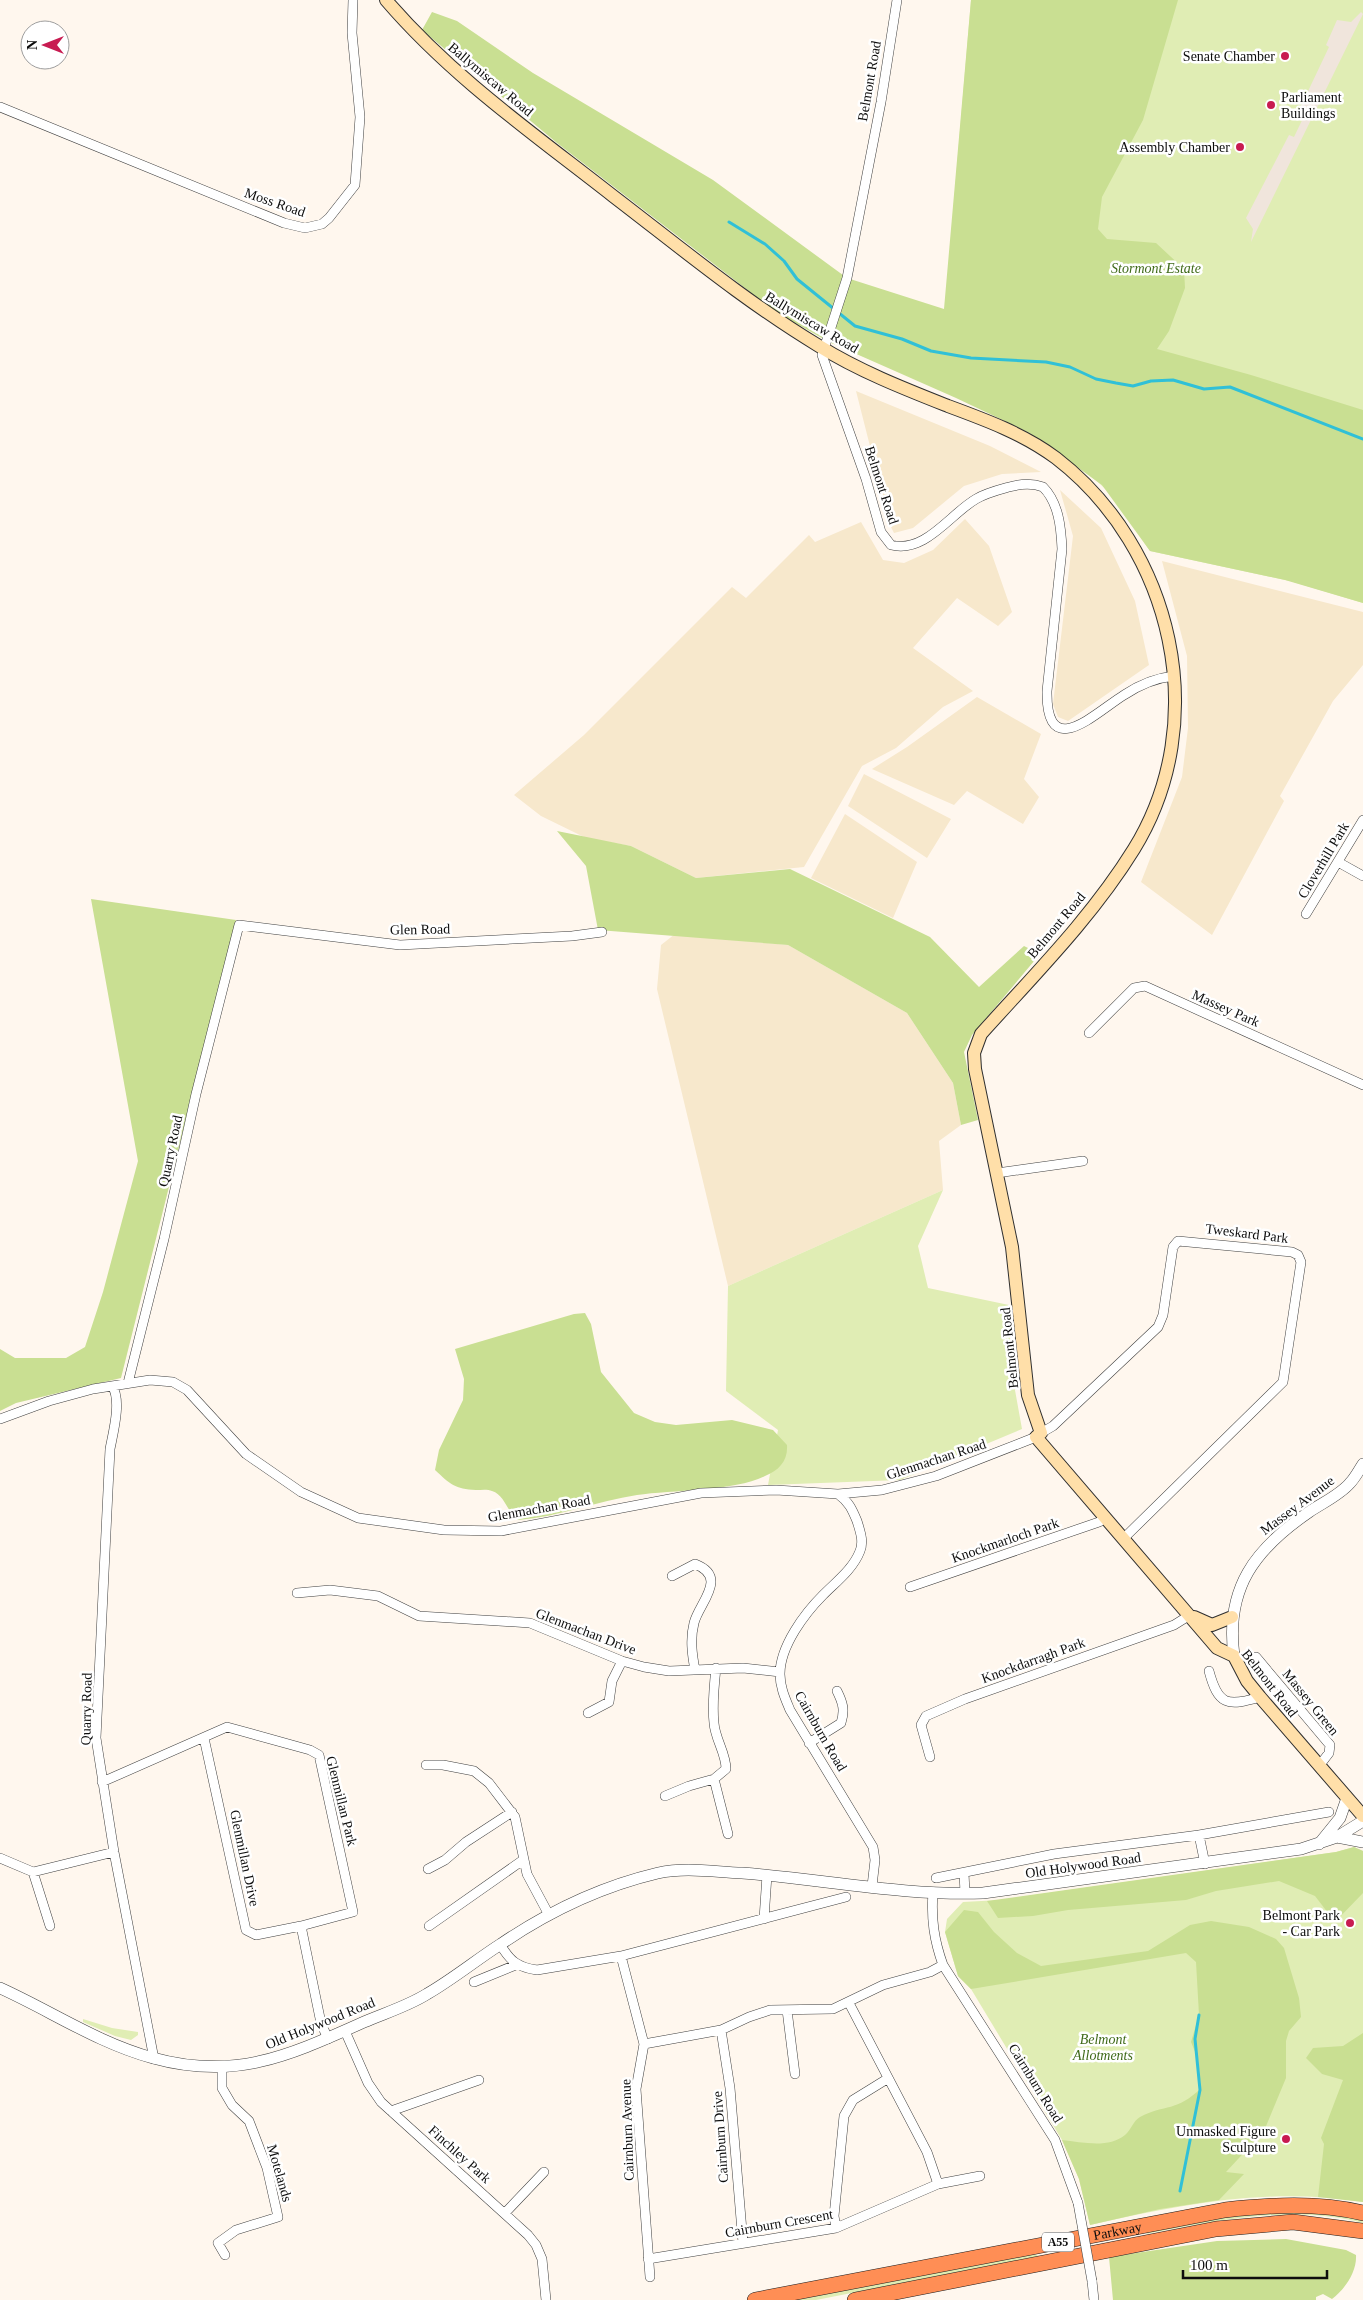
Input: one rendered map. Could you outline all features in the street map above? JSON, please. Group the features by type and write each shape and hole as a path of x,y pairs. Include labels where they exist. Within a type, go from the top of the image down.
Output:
{"highway":[{"name":"Parkway","path":"755,2300 1225,2210 1298,2205 1331,2207 1363,2213"},
{"name":"Parkway","path":"855,2300 1216,2229 1293,2222 1363,2231"}],"main road":[{"name":"Ballymiscaw Road","path":"386,0 428,46 486,97 751,303 912,392 1007,430 1055,458 1083,482 1117,520 1146,569 1167,628 1174,676"},
{"name":"Belmont Road","path":"1174,676 1175,713 1171,748 1162,784 1148,824 1133,850 1096,901 981,1034 974,1053 975,1069 1012,1247 1028,1394 1039,1435 1217,1648 1234,1656 1247,1681 1363,1816"},
{"path":"1190,1614 1201,1622 1212,1625 1232,1617"}],"street":[{"name":"Moss Road","path":"0,107 284,223 305,228 314,227 329,218 355,185 360,117 352,33 353,0"},
{"name":"Belmont Road","path":"897,0 881,102 846,278 822,355 866,479 881,532 892,545 904,547 920,542 976,498 999,489 1028,484 1043,487 1048,493 1058,516 1062,549 1047,691 1047,707 1053,722 1061,728 1077,727 1138,687 1156,679 1174,676"},
{"name":"Cloverhill Park","path":"1306,914 1363,820"},
{"path":"1338,862 1363,876"},
{"name":"Glen Road","path":"239,925 400,945 525,939 602,932"},
{"name":"Quarry Road","path":"128,1383 164,1239 196,1094 239,925"},
{"name":"Massey Park","path":"1089,1033 1134,988 1145,986 1363,1084"},
{"path":"997,1173 1083,1162"},
{"name":"Tweskard Park","path":"1039,1435 1053,1426 1158,1327 1163,1315 1173,1248 1178,1241 1292,1252 1298,1255 1301,1262 1283,1382 1124,1538"},
{"name":"Glenmachan Road","path":"0,1419 49,1401 93,1389 128,1383 167,1381 181,1385 246,1454 302,1492 358,1518 444,1530 501,1531 701,1493 783,1490 838,1494 882,1490 936,1476 1039,1435"},
{"name":"Quarry Road","path":"112,1386 115,1390 117,1410 110,1449 96,1738 114,1852 154,2059"},
{"name":"Massey Avenue","path":"1234,1656 1232,1617 1242,1582 1255,1559 1276,1538 1350,1484 1363,1464"},
{"name":"Cairnburn Road","path":"838,1494 849,1502 862,1535 861,1550 851,1567 816,1602 799,1623 791,1638 780,1672 783,1693 809,1743 873,1847 875,1860 872,1886"},
{"name":"Knockmarloch Park","path":"910,1587 1099,1522 1106,1517"},
{"path":"672,1576 695,1564 704,1568 710,1576 710,1591 694,1622 691,1648 695,1670"},
{"name":"Glenmachan Drive","path":"297,1593 330,1590 378,1596 419,1616 530,1623 622,1661 669,1671 742,1668 780,1672"},
{"name":"Knockdarragh Park","path":"930,1757 921,1726 926,1716 966,1699 1174,1625 1190,1614"},
{"name":"Massey Green","path":"1256,1657 1330,1745 1329,1753 1319,1766"},
{"path":"588,1713 609,1702 612,1681 622,1661"},
{"path":"665,1796 689,1786 714,1779 726,1769 726,1760 717,1742 714,1723 716,1668"},
{"path":"1209,1671 1217,1694 1226,1702 1240,1703 1260,1697"},
{"path":"809,1743 841,1723 844,1714 843,1702 837,1690"},
{"name":"Glenmillan Park","path":"102,1782 227,1727 310,1750 319,1755 354,1912 300,1926"},
{"name":"Glenmillan Drive","path":"204,1738 246,1930 256,1935 300,1926"},
{"path":"426,1765 443,1765 474,1771 489,1783 515,1817 523,1860 534,1890 549,1915"},
{"path":"714,1779 728,1834"},
{"path":"1319,1844 1340,1818 1348,1798"},
{"path":"428,1869 445,1860 466,1842 512,1812"},
{"name":"Old Holywood Road","path":"936,1878 964,1873 984,1866 1054,1854 1200,1835 1329,1812"},
{"name":"Old Holywood Road","path":"0,1988 72,2027 154,2059 222,2068 269,2061 328,2039 424,1996 500,1944 549,1915 632,1880 676,1869 767,1875 965,1894 1205,1864 1319,1844 1337,1837 1363,1821"},
{"path":"1200,1835 1205,1864"},
{"path":"1337,1837 1363,1842"},
{"path":"0,1858 33,1872 114,1852"},
{"path":"429,1926 523,1860"},
{"path":"33,1872 50,1926"},
{"path":"964,1873 965,1894"},
{"path":"764,1919 767,1875"},
{"name":"Cairnburn Road","path":"933,1892 932,1919 934,1939 943,1965 1055,2140 1078,2202 1094,2300"},
{"path":"500,1944 509,1960 537,1970 621,1956 846,1897"},
{"path":"300,1926 321,2023 328,2039"},
{"name":"Cairnburn Avenue","path":"621,1956 644,2044 636,2089 650,2277"},
{"path":"474,1982 518,1964"},
{"path":"644,2044 721,2030 770,2010 833,2009 883,1985 930,1972 943,1965"},
{"path":"849,2002 927,2152 938,2184"},
{"path":"787,2010 795,2074"},
{"name":"Cairnburn Drive","path":"721,2030 730,2088 743,2243"},
{"name":"Finchley Park","path":"345,2031 375,2095 391,2112 505,2214 536,2246 542,2258 546,2300"},
{"name":"Motelands","path":"222,2068 222,2088 232,2105 249,2121 268,2168 278,2217 236,2230 218,2243 225,2255"},
{"path":"836,2228 834,2216 844,2116 853,2100 888,2079"},
{"path":"391,2112 479,2080"},
{"path":"505,2214 544,2172"},
{"name":"Cairnburn Crescent","path":"648,2259 816,2233 836,2228 938,2184 980,2176"}],"shaded area":[{"path":"1361,12 1363,14 1251,242 1253,229 1246,218 1289,135 1294,137 1307,110 1301,106 1329,47 1326,45 1337,20 1351,22"},
{"path":"856,391 990,446 1041,472 1002,474 964,486 913,528 894,533 890,525"},
{"path":"1060,490 1101,528 1135,601 1149,665 1068,721 1058,717 1053,704 1073,536"},
{"path":"965,519 989,546 1012,612 998,626 957,598 913,648 973,691 943,707 896,748 862,766 804,867 696,878 631,846 586,838 541,816 514,795 584,735 732,587 746,598 809,535 815,542 861,522 883,560 904,563 933,550"},
{"path":"1162,561 1363,612 1363,665 1333,701 1280,796 1284,801 1212,935 1141,882 1182,777 1188,728 1187,656"},
{"path":"977,697 1041,734 1024,779 1039,797 1023,824 967,791 954,805 872,769 907,747"},
{"path":"864,774 951,819 927,858 848,806"},
{"path":"845,814 917,862 893,918 811,878"},
{"path":"675,934 788,945 907,1013 953,1083 961,1125 939,1141 943,1190 728,1286 657,989 661,945"}],"green space":[{"name":"Stormont Estate","path":"971,0 1363,0 1363,603 1290,581 1150,551 1113,498 1100,484 1069,460 1037,439 969,403 827,341 945,309"},
{"name":"Stormont Estate","path":"971,0 1178,0 1143,120 1102,197 1098,229 1107,239 1156,243 1184,269 1185,288 1169,331 1157,349 1251,375 1363,410 1363,603 1285,580 1150,551 1102,485 1030,433 827,341 776,312 557,143 422,30 432,12 457,21 533,73 713,180 847,278 944,309"},
{"path":"557,831 631,846 696,878 790,869 930,937 979,987 1024,946 1040,954 972,1035 964,1052 978,1120 961,1125 953,1083 907,1013 788,945 598,930 586,866"},
{"path":"91,899 236,920 121,1378 16,1403 0,1411 0,1349 15,1358 66,1358 85,1347 103,1292 138,1161"},
{"path":"943,1190 918,1246 928,1288 1009,1305 1011,1368 1022,1429 900,1480 768,1485 778,1430 726,1391 728,1286"},
{"path":"585,1313 591,1324 601,1372 634,1413 655,1422 676,1425 732,1420 773,1430 787,1445 786,1456 782,1464 765,1476 738,1485 637,1495 548,1516 518,1520 496,1493 489,1490 463,1488 453,1485 445,1479 435,1470 439,1450 463,1400 464,1379 455,1349 574,1314"},
{"name":"Belmont Allotments","path":"1354,1847 1363,1851 1363,2202 1293,2196 1259,2197 1159,2210 1090,2225 1079,2179 1062,2140 971,1989 958,1976 945,1932 947,1919 963,1902 1000,1900 1336,1852"},
{"path":"1354,1847 1363,1851 1363,1893 1335,1922 1315,1896 1279,1881 1216,1891 1186,1900 1068,1910 1033,1916 998,1918 987,1901 1336,1852"},
{"path":"964,1910 978,1912 994,1932 1017,1953 1041,1966 1148,1951 1190,1925 1211,1921 1249,1927 1276,1939 1284,1948 1299,1998 1301,2017 1289,2031 1286,2041 1286,2078 1264,2131 1226,2172 1244,2174 1219,2200 1160,2209 1090,2225 1079,2179 1062,2140 1095,2144 1111,2142 1125,2135 1140,2117 1185,2101 1201,2088 1198,2059 1191,2042 1199,2015 1196,1962 1186,1953 971,1989 958,1976 945,1932"},
{"path":"83,2019 112,2028 138,2032 138,2035 131,2040 115,2036 83,2022"},
{"path":"1363,2033 1363,2202 1318,2197 1324,2144 1321,2138 1343,2080 1322,2074 1306,2058 1313,2048 1343,2046"},
{"path":"1293,2208 1363,2218 1363,2223 1336,2217 1309,2215 1254,2216 1146,2234 1150,2231 1220,2215"},
{"path":"1286,2239 1346,2250 1356,2255 1356,2261 1349,2280 1332,2299 1323,2294 1316,2297 1316,2300 1113,2300 1109,2257 1217,2241"},
{"path":"1033,2254 1040,2256 816,2300 792,2300"}],"waterway":[{"path":"729,222 765,244 784,261 797,279 855,326 902,339 931,351 971,358 1046,362 1070,367 1096,379 1133,386 1151,381 1173,380 1204,389 1230,387 1363,439"},
{"path":"1180,2191 1200,2090 1195,2039 1199,2015"}],"place":[{"name":"Senate Chamber","path":"1285,56"},
{"name":"Parliament Buildings","path":"1271,105"},
{"name":"Assembly Chamber","path":"1240,147"},
{"name":"Belmont Park - Car Park","path":"1350,1923"},
{"name":"Unmasked Figure Sculpture","path":"1286,2139"}]}
